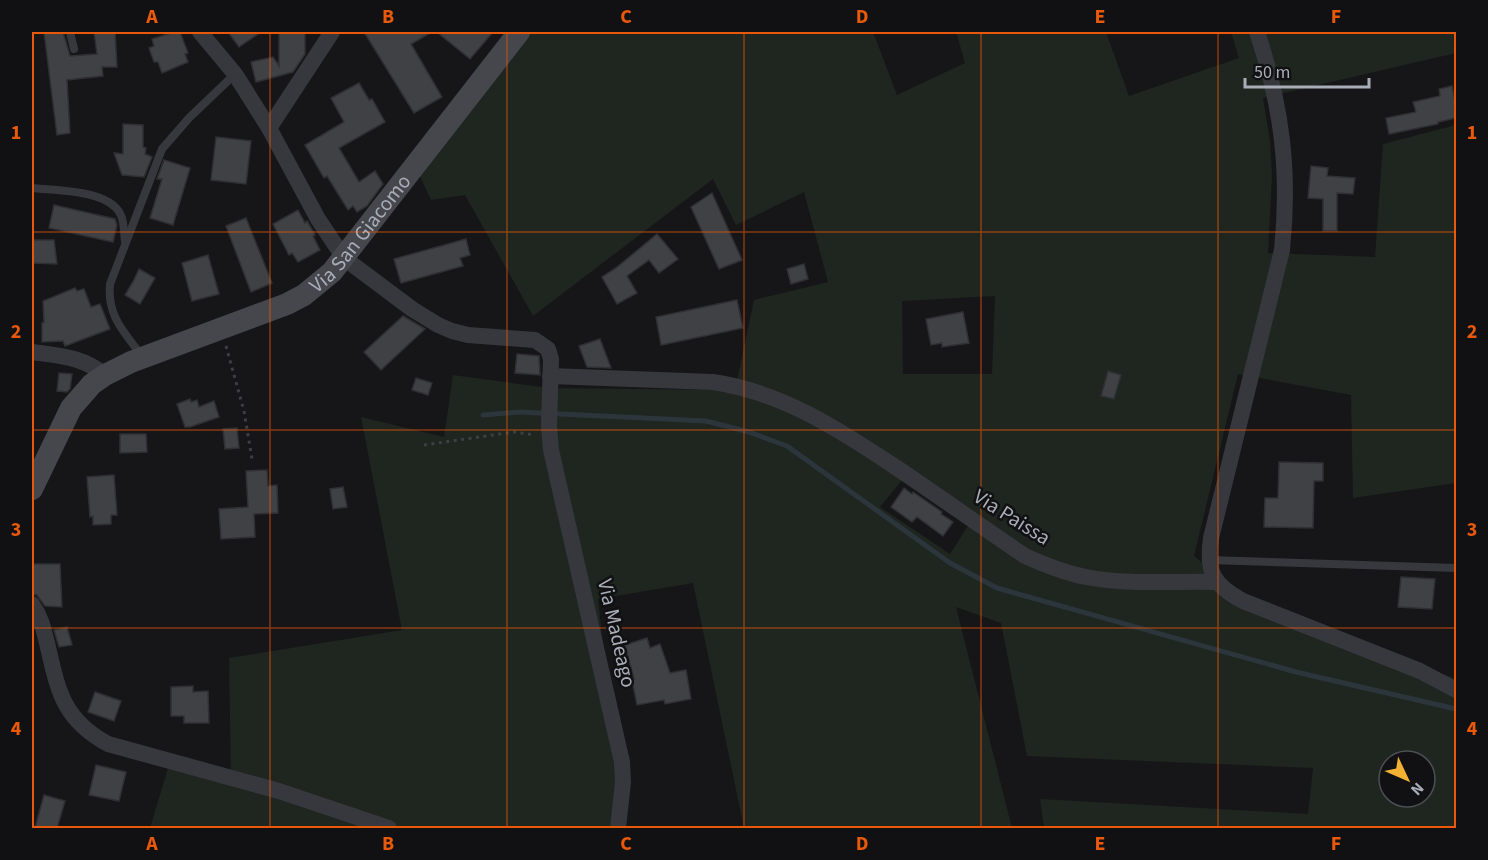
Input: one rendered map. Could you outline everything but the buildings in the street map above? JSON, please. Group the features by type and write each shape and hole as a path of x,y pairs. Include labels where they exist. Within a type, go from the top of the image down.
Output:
{"street":[{"name":"Via Madeago","path":"200,32 235,74 269,128 318,219 344,258 418,313 452,331 468,335 535,340 550,354 551,450 619,741 623,782 618,828"},
{"path":"269,128 332,32"},
{"name":"Via San Giacomo","path":"32,489 71,408 92,384 105,375 143,357 267,313 304,295 332,272 519,32"},
{"path":"1257,32 1267,59 1284,141 1282,250 1211,538 1209,560 1216,582 1223,591 1420,671 1456,690"},
{"path":"32,352 85,361 105,375"},
{"name":"Via Paissa","path":"550,376 713,382 736,385 782,401 829,424 1025,556 1044,564 1085,577 1105,580 1216,582"},
{"path":"32,604 40,616 59,694 77,722 90,734 108,744 279,790 389,828"}],"lane":[{"path":"70,32 74,49"},
{"path":"143,357 116,321 110,308 110,284 162,149 189,118 235,74"},
{"path":"32,188 96,196 109,201 122,217 125,245"},
{"path":"1209,560 1456,568"}],"path":[{"path":"221,329 244,411 252,459"},
{"path":"424,445 514,432 537,435 548,443 551,450"}],"shaded area":[{"path":"508,32 873,32 897,95 965,63 956,32 1106,32 1129,96 1239,58 1231,32 1456,32 1456,53 1263,98 1270,141 1272,175 1268,253 1375,257 1383,144 1456,125 1456,483 1353,498 1351,395 1238,374 1194,556 1238,593 1456,679 1456,828 1044,828 1040,799 1308,814 1313,768 1027,756 1001,623 956,607 1012,828 744,828 693,583 598,599 623,828 150,828 169,765 231,781 229,658 402,630 361,417 444,437 453,375 549,388 735,390 754,300 828,282 804,192 736,225 713,179 533,316 465,195 431,200 411,157","holes":["995,296 992,374 903,374 902,301","903,479 968,526 950,554 880,507"]}],"waterway":[{"path":"483,415 519,412 706,421 749,432 787,446 950,563 997,588 1296,672 1456,709"}]}
